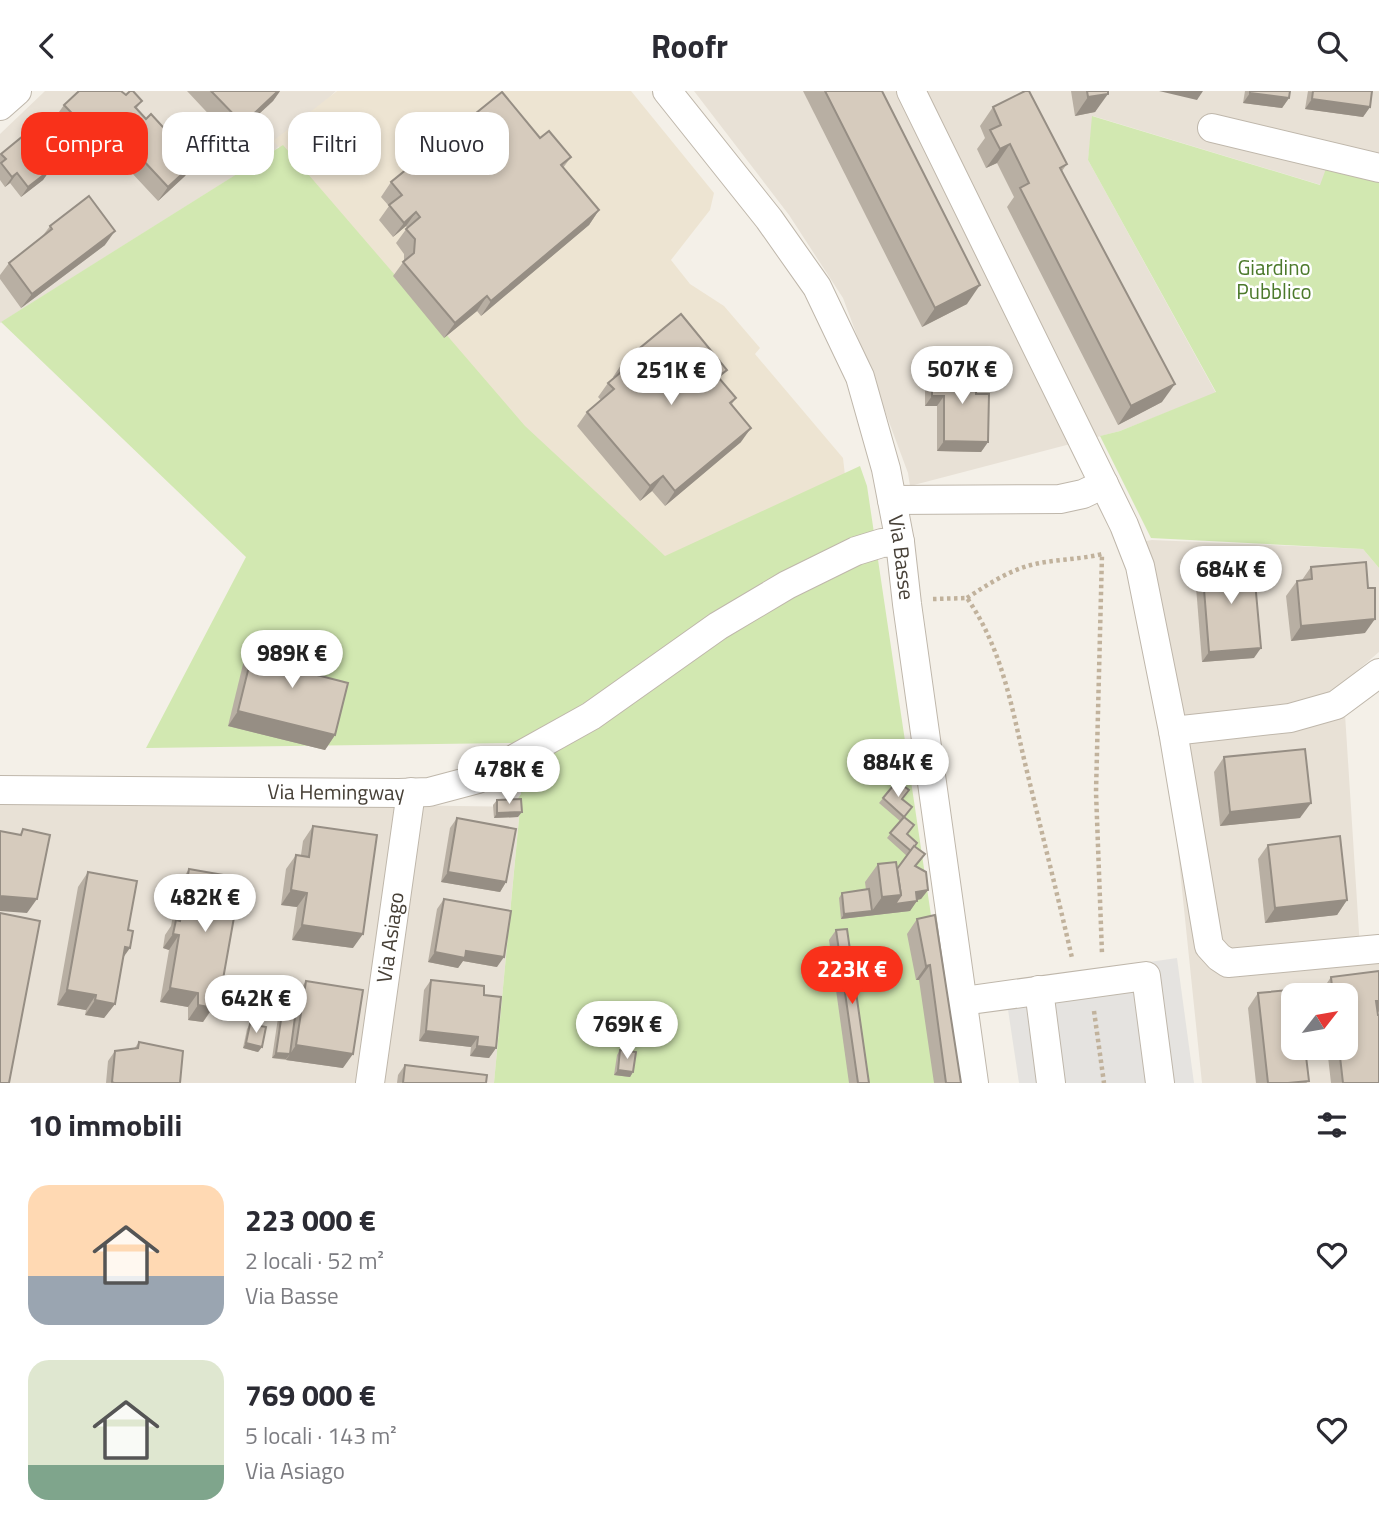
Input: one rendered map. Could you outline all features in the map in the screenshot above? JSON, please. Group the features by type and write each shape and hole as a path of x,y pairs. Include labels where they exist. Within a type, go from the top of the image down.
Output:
{"street":[{"path":"0,106 17,91"},
{"name":"Via Basse","path":"667,91 769,219 817,286 860,377 886,469 900,542 974,1083"},
{"path":"911,91 1104,484 1140,566 1173,731 1209,946 1228,963 1379,949"},
{"path":"1212,128 1379,168"},
{"path":"892,500 1060,499 1083,494 1104,484"},
{"name":"Via Hemingway","path":"0,790 429,792 478,779 591,716 718,627 787,585 856,551 882,543 900,542"},
{"path":"1173,731 1290,717 1336,705 1376,684"},
{"name":"Via Asiago","path":"370,1083 411,792"},
{"path":"963,1000 1146,976 1160,1083"},
{"path":"1039,991 1051,1083"}],"path":[{"path":"932,599 967,598 990,583 1031,565 1102,554 1096,792 1102,965"},
{"path":"967,598 986,628 1014,711 1073,965"},
{"path":"1093,1003 1104,1083"}],"shaded area":[{"path":"45,91 336,91 314,112 288,112 288,137 274,151 274,112 162,112 162,175 236,175 0,323 0,134 21,114 21,175 148,175 148,112 23,112"},
{"path":"337,91 631,91 714,193 710,210 671,260 690,284 724,306 760,348 755,354 843,458 846,484 678,632 305,175 381,175 381,112 310,112"},
{"path":"694,91 1379,91 1379,179 1321,185 1093,116 1088,160 1216,393 1120,431 910,486 908,473 843,298 789,215"},
{"path":"288,129 288,156 274,142"},
{"path":"1146,541 1363,549 1379,568 1379,652 1343,683 1360,948 1379,946 1379,1083 1202,1083"},
{"path":"0,799 520,807 494,1083 0,1083"},
{"path":"1177,958 1194,1083 1019,1083 1004,983"}],"green space":[{"name":"Giardino Pubblico","path":"1092,116 1320,185 1327,166 1379,179 1379,568 1363,549 1151,538 1100,436 1120,431 1216,392 1088,160"},
{"path":"283,145 288,151 288,175 309,175 525,426 665,556 860,466 867,486 956,1083 494,1083 520,808 512,807 521,794 512,743 146,748 246,557 1,322 235,175 274,175 274,151"}],"building":[{"path":"79,91 121,91 126,95 133,91 142,101 135,107 140,112 71,112 64,105"},
{"path":"211,91 278,91 256,112 231,112"},
{"path":"825,91 882,91 980,285 935,308"},
{"path":"1029,91 1067,164 1060,168 1175,384 1131,406 1020,188 1029,183 1010,144 1000,149 990,130 1001,125 993,107"},
{"path":"1087,91 1108,91 1108,94 1088,97"},
{"path":"1250,91 1290,91 1289,98"},
{"path":"1313,91 1372,91 1370,107 1312,99"},
{"path":"502,92 540,138 549,131 571,157 561,165 599,210 491,301 487,296 455,323 403,262 414,253 415,239 406,229 420,217 416,212 404,223 389,205 402,195 391,182 400,175 509,175 509,112 477,112"},
{"path":"151,114 162,126 162,175 181,175 168,187 148,166 148,117"},
{"path":"21,138 21,175 44,175 28,187 17,173 12,177 1,163 6,159 1,154"},
{"path":"89,196 115,231 32,294 9,263"},
{"path":"681,314 727,370 718,377 736,398 730,403 751,428 675,491 663,476 650,486 587,412 614,389 608,383 627,367 623,362"},
{"path":"932,371 977,372 976,394 989,394 988,442 944,441 944,396 932,396"},
{"path":"1253,559 1261,648 1209,652 1202,564"},
{"path":"1366,562 1368,588 1375,588 1375,619 1301,626 1297,581 1312,579 1311,567"},
{"path":"255,642 321,658 317,675 348,683 335,735 238,711"},
{"path":"1305,749 1311,803 1230,812 1224,757"},
{"path":"890,757 906,771 897,781 882,767"},
{"path":"897,781 909,790 902,799 912,807 904,817 883,798"},
{"path":"521,799 522,812 497,813 497,800"},
{"path":"904,817 914,825 907,834 917,843 911,851 890,833"},
{"path":"457,818 516,829 506,882 448,872"},
{"path":"313,826 377,835 363,934 302,925 307,893 291,890 296,855 309,857"},
{"path":"23,829 50,835 37,899 0,896 0,831 21,835"},
{"path":"1340,836 1347,900 1275,908 1268,845"},
{"path":"914,846 925,854 915,866 926,872 928,890 916,892 917,901 895,904 901,895 897,869"},
{"path":"896,862 901,895 882,897 878,864"},
{"path":"189,869 241,878 220,996 215,995 213,1008 198,1005 198,993 170,988 179,935 173,934 176,920 180,921"},
{"path":"88,872 137,881 128,930 133,931 130,948 125,947 115,1004 95,1000 96,995 67,990"},
{"path":"869,889 872,911 844,914 842,893"},
{"path":"444,899 511,911 504,957 466,951 465,958 435,952"},
{"path":"0,913 40,921 9,1083 0,1083"},
{"path":"935,915 961,1083 946,1083 930,965 926,966 917,919"},
{"path":"847,929 869,1083 858,1083 836,930"},
{"path":"1379,971 1379,1001 1376,1001 1379,1015 1379,1083 1343,1083 1340,1061 1358,1061 1358,983 1332,983 1331,977"},
{"path":"431,980 484,986 484,995 501,997 496,1048 477,1046 478,1037 426,1031"},
{"path":"306,981 363,990 353,1054 296,1045"},
{"path":"1281,991 1281,1061 1307,1061 1309,1081 1268,1083 1258,993"},
{"path":"285,993 298,995 290,1054 276,1053"},
{"path":"250,1024 266,1027 262,1047 246,1043"},
{"path":"139,1042 183,1051 180,1083 112,1082 115,1051 138,1048"},
{"path":"620,1050 636,1052 633,1072 618,1070"},
{"path":"405,1065 487,1075 486,1083 403,1083"}]}
